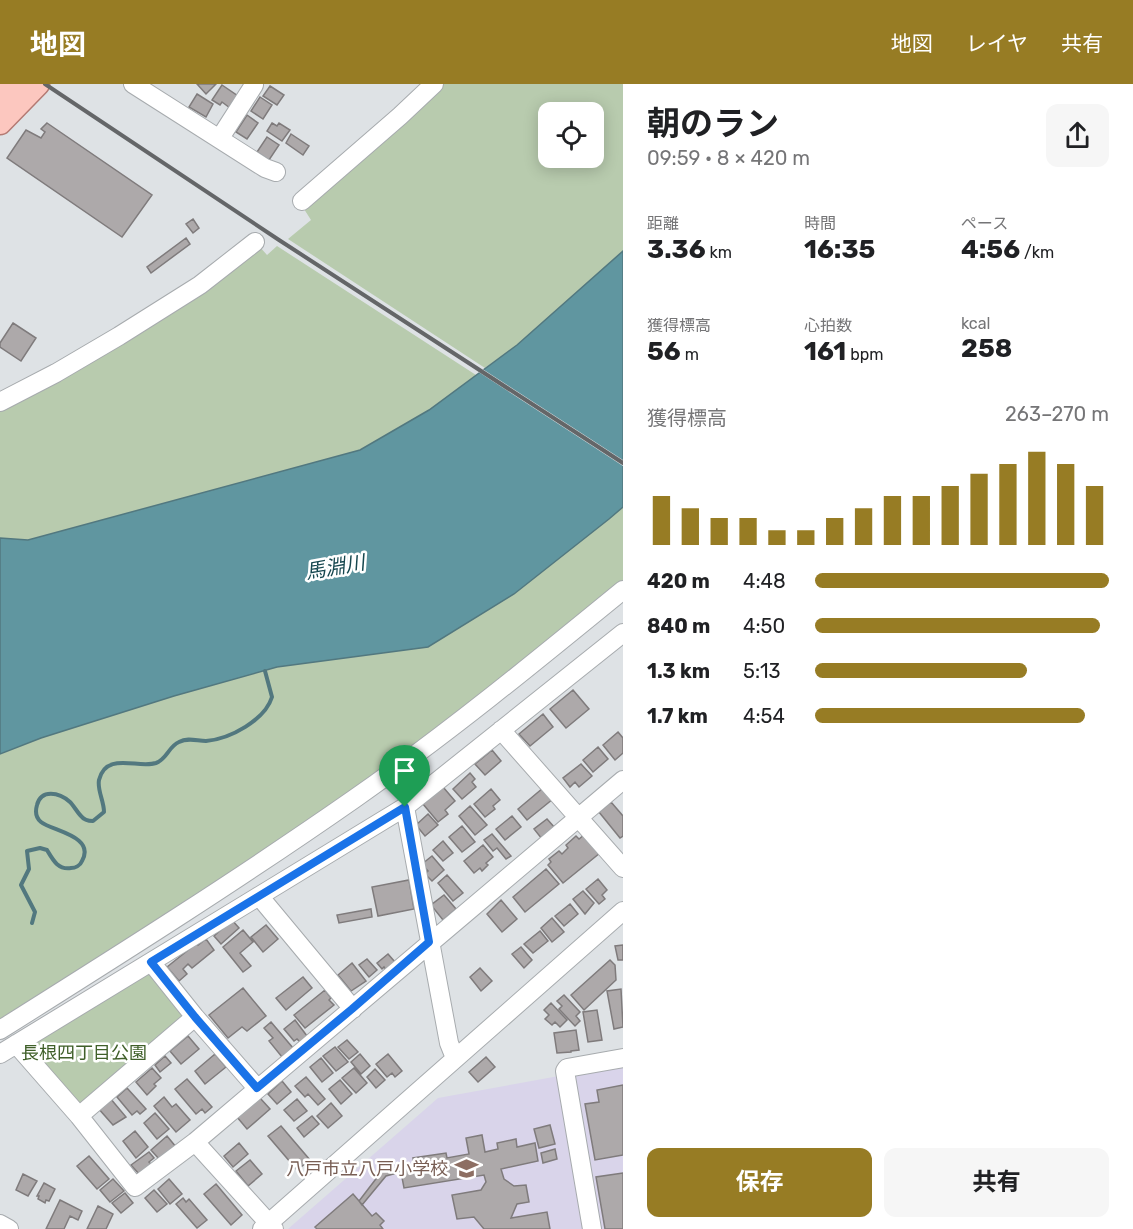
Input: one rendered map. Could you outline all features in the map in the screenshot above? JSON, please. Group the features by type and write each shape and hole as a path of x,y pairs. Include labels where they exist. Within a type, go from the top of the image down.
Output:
{"main road":[{"path":"0,96 12,84"},
{"path":"0,123 38,84"}],"street":[{"path":"133,84 265,168 276,172"},
{"path":"302,201 434,84"},
{"path":"220,138 254,85"},
{"path":"0,402 56,373 119,336 200,285 255,242"},
{"path":"0,1030 170,924 355,799 443,734 623,590"},
{"path":"0,1054 405,807 623,633"},
{"path":"501,730 623,868"},
{"path":"16,1044 79,1116 135,1187 195,1142 623,780"},
{"path":"405,807 449,1043 455,1058"},
{"path":"259,896 352,1009"},
{"path":"195,1142 268,1227 455,1058 623,911"},
{"path":"151,962 257,1088"},
{"path":"79,1116 195,1017"},
{"path":"592,1229 565,1071 567,1068 623,1058"},
{"path":"0,1224 9,1229"}],"shaded area":[{"path":"623,1063 623,1229 598,1229 572,1078 576,1072"},
{"name":"八戸市立八戸小学校","path":"559,1076 586,1229 288,1229 438,1098"}],"green space":[{"path":"443,84 623,84 623,251 517,345 485,368 288,239 311,220 304,209 404,122"},
{"path":"259,246 267,255 277,246 476,375 429,410 360,450 28,540 0,538 0,409"},
{"path":"623,507 623,583 566,631 325,812 0,1022 0,754 41,738 174,696 277,667 428,647 514,594"},
{"name":"長根四丁目公園","path":"153,971 185,1012 183,1019 85,1103 76,1103 30,1047 31,1041"}],"water":[{"name":"馬淵川","path":"623,251 623,507 609,519 514,594 428,647 277,667 174,696 41,738 0,754 0,538 28,540 360,450 429,410 517,345"}],"pier":[{"path":"481,368 623,460 623,466 477,371"}],"building":[{"path":"197,84 216,84 206,94"},
{"path":"222,85 238,96 230,108 222,102 220,105 212,100"},
{"path":"270,86 284,95 277,105 263,96"},
{"path":"197,94 213,104 206,117 189,107"},
{"path":"260,97 272,105 263,119 251,111"},
{"path":"247,115 258,123 247,139 236,132"},
{"path":"47,123 152,195 122,237 7,158 26,130 41,138 45,132 41,129"},
{"path":"272,123 277,126 279,123 290,130 282,141 267,131"},
{"path":"291,134 309,146 303,155 286,143"},
{"path":"267,137 279,145 269,160 257,152"},
{"path":"193,219 199,228 193,233 186,224"},
{"path":"186,238 190,244 151,273 147,267"},
{"path":"13,323 36,338 21,361 0,347 0,343"},
{"path":"573,690 589,709 566,728 550,709"},
{"path":"543,714 553,727 530,746 519,734"},
{"path":"618,732 623,738 623,753 615,760 603,745"},
{"path":"598,747 608,759 593,772 583,760"},
{"path":"492,750 501,761 485,775 475,764"},
{"path":"581,764 592,776 579,787 575,782 570,787 563,778"},
{"path":"470,773 475,779 472,782 476,787 462,799 453,789"},
{"path":"443,787 455,801 445,810 448,814 438,822 423,804"},
{"path":"543,788 553,799 527,820 518,809"},
{"path":"491,789 500,800 493,806 495,809 485,817 474,804"},
{"path":"611,802 623,816 623,836 620,838 599,812"},
{"path":"470,806 487,825 475,835 459,816"},
{"path":"428,814 438,825 425,836 416,825"},
{"path":"512,816 521,827 505,840 496,829"},
{"path":"547,819 555,828 542,839 534,829"},
{"path":"462,826 475,842 462,852 449,837"},
{"path":"492,834 511,856 506,859 497,848 493,851 484,840"},
{"path":"584,835 600,853 563,883 548,865 551,862 549,859 559,851 562,854 568,848 566,845 576,836 579,839"},
{"path":"443,841 453,853 443,861 433,850"},
{"path":"483,845 493,857 482,871 480,868 474,873 464,861"},
{"path":"432,856 444,870 432,881 425,874 428,871 422,864"},
{"path":"546,869 559,884 525,912 513,897"},
{"path":"447,875 463,893 453,901 438,883"},
{"path":"598,879 607,890 602,895 605,899 599,904 586,889"},
{"path":"409,880 414,909 378,916 372,887"},
{"path":"583,891 594,903 585,914 573,899"},
{"path":"444,895 456,909 443,920 431,905"},
{"path":"501,900 517,919 502,932 487,914"},
{"path":"570,904 578,914 564,926 555,916"},
{"path":"371,909 372,917 339,923 337,915"},
{"path":"552,918 564,932 552,942 541,928"},
{"path":"232,920 239,928 221,944 214,936"},
{"path":"266,925 278,939 263,952 251,937"},
{"path":"243,930 253,942 240,953 251,966 243,972 223,947"},
{"path":"540,931 548,941 533,953 524,944"},
{"path":"206,939 214,950 192,968 188,964 183,969 187,974 179,981 167,967 197,943 198,945"},
{"path":"623,945 623,960 618,960 615,946"},
{"path":"521,947 532,960 524,968 512,954"},
{"path":"388,954 395,962 386,970 384,967 382,969 377,963"},
{"path":"367,959 377,970 369,977 359,965"},
{"path":"610,960 615,965 616,980 584,1010 571,995"},
{"path":"352,963 366,981 351,991 338,975"},
{"path":"480,968 492,981 481,991 470,977"},
{"path":"303,977 312,988 286,1010 276,998"},
{"path":"243,988 266,1016 247,1031 242,1027 228,1038 209,1015"},
{"path":"621,989 623,1027 614,1029 607,991"},
{"path":"325,990 334,1005 305,1028 294,1015"},
{"path":"564,995 580,1012 576,1016 580,1021 575,1026 559,1009 562,1006 557,1001"},
{"path":"551,1003 567,1020 560,1027 555,1022 552,1025 545,1019 549,1015 544,1010"},
{"path":"597,1010 602,1040 588,1042 583,1012"},
{"path":"295,1020 307,1036 300,1042 297,1039 294,1041 284,1029"},
{"path":"271,1022 293,1048 282,1057 269,1041 273,1038 264,1028"},
{"path":"576,1030 579,1050 557,1053 554,1033"},
{"path":"188,1036 199,1049 181,1064 170,1051"},
{"path":"347,1040 358,1052 349,1059 338,1047"},
{"path":"335,1047 348,1062 336,1071 323,1056"},
{"path":"215,1054 226,1067 205,1084 195,1071"},
{"path":"360,1054 370,1066 361,1074 351,1062"},
{"path":"388,1054 402,1071 395,1077 392,1073 387,1077 376,1064"},
{"path":"165,1056 171,1063 160,1072 155,1065"},
{"path":"486,1057 495,1067 478,1082 469,1072"},
{"path":"321,1058 333,1073 322,1082 310,1067"},
{"path":"152,1068 161,1078 147,1095 136,1082"},
{"path":"354,1068 367,1083 356,1093 342,1078"},
{"path":"375,1069 385,1080 376,1088 367,1077"},
{"path":"306,1077 325,1099 318,1105 308,1094 305,1097 295,1086"},
{"path":"187,1079 212,1107 205,1113 202,1109 196,1114 175,1089"},
{"path":"340,1080 352,1094 341,1104 329,1089"},
{"path":"282,1081 291,1092 277,1104 268,1094"},
{"path":"623,1085 623,1155 595,1160 585,1104 599,1102 597,1090"},
{"path":"127,1088 146,1109 140,1114 137,1111 132,1115 117,1097"},
{"path":"164,1097 172,1107 176,1104 190,1120 176,1132 154,1106"},
{"path":"110,1098 126,1117 113,1125 98,1108"},
{"path":"260,1098 270,1109 247,1129 237,1117"},
{"path":"297,1099 307,1111 294,1121 284,1110"},
{"path":"331,1103 342,1116 328,1128 317,1116"},
{"path":"155,1113 169,1129 157,1139 144,1123"},
{"path":"312,1116 319,1124 304,1137 297,1128"},
{"path":"550,1125 555,1144 539,1148 534,1129"},
{"path":"281,1126 310,1160 297,1170 268,1136"},
{"path":"135,1131 148,1147 136,1158 123,1141"},
{"path":"482,1135 485,1152 498,1149 497,1143 516,1139 517,1147 535,1143 538,1161 501,1169 504,1179 514,1186 526,1185 529,1202 517,1204 511,1218 547,1212 550,1229 484,1229 474,1217 457,1219 452,1195 481,1190 486,1182 484,1175 404,1188 400,1167 414,1165 413,1158 446,1153 447,1158 469,1154 466,1138"},
{"path":"167,1136 176,1147 160,1160 151,1150"},
{"path":"239,1143 248,1154 233,1167 224,1156"},
{"path":"555,1149 557,1159 543,1163 541,1153"},
{"path":"149,1152 154,1158 149,1162 152,1165 140,1175 131,1165"},
{"path":"89,1156 109,1179 97,1189 77,1166"},
{"path":"250,1160 262,1174 248,1186 236,1171"},
{"path":"400,1167 401,1172 386,1176 362,1205 359,1201 382,1171"},
{"path":"623,1173 623,1229 605,1229 596,1177"},
{"path":"23,1174 37,1181 28,1196 16,1190"},
{"path":"113,1179 124,1191 110,1202 100,1190"},
{"path":"169,1179 182,1194 170,1204 158,1189"},
{"path":"44,1183 55,1189 49,1201 46,1200 45,1203 37,1196"},
{"path":"216,1184 242,1215 231,1225 204,1194"},
{"path":"154,1190 167,1204 157,1212 145,1198"},
{"path":"125,1193 133,1203 121,1213 112,1203"},
{"path":"353,1194 372,1216 376,1213 384,1221 380,1225 383,1229 317,1229 315,1227"},
{"path":"183,1198 186,1202 189,1199 207,1220 197,1228 176,1204"},
{"path":"60,1200 82,1211 78,1220 70,1216 64,1229 46,1229"},
{"path":"98,1206 113,1214 106,1229 87,1229"}],"waterway":[{"path":"32,923 35,912 21,885 29,869 27,851 40,848 47,850 56,864 66,868 79,865 85,853 78,840 39,820 36,810 42,796 46,794 61,796 70,802 83,818 93,821 104,812 99,780 108,766 115,763 156,763 163,759 173,746 182,741 189,739 206,741 225,737 245,727 262,713 272,697 265,671"}],"railway":[{"path":"45,84 279,240 623,463"}],"place":[{"name":"八戸市立八戸小学校","path":"466,1169"}],"route":[{"path":"405,807 429,942 257,1088 151,962 405,807"}]}
